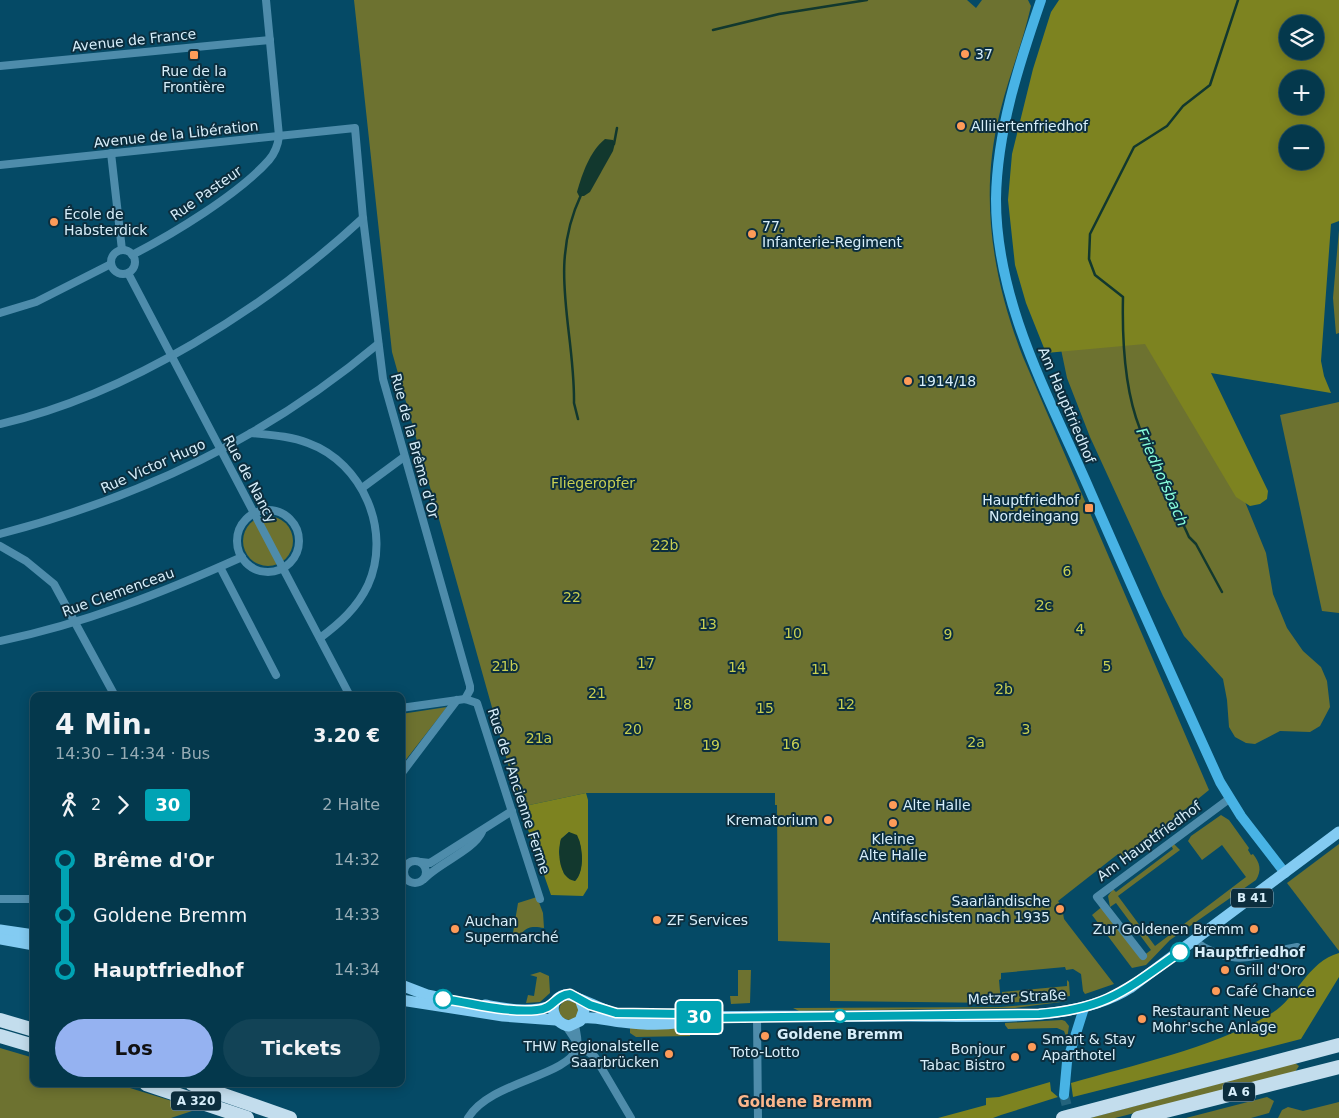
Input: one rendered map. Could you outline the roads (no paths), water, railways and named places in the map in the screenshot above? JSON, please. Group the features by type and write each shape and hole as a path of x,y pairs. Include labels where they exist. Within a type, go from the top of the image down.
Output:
{"highway":[{"path":"0,1020 30,1029"},
{"path":"0,1036 30,1045"},
{"name":"A 6","path":"1063,1118 1339,1045"},
{"name":"A 6","path":"1138,1118 1339,1067"},
{"name":"A 320","path":"155,1087 247,1118"},
{"name":"A 320","path":"201,1087 290,1118"}],"main road":[{"name":"Am Hauptfriedhof","path":"1040,0 1016,81 1000,152 996,200 1004,274 1013,308 1030,354 1189,714 1230,799 1285,873"},
{"name":"Metzer Straße","path":"405,1001 503,1016 570,1022 597,1018 634,1023 687,1022 700,1018 756,1016 999,1015 1052,1013 1084,1008 1123,993 1339,832"},
{"path":"0,930 30,934"},
{"path":"0,940 30,944"},
{"path":"405,989 436,997 509,1009 537,1010 553,1005 563,995 570,994 580,999 584,1006 570,1022 554,1016 553,1005"},
{"name":"Metzer Straße","path":"580,999 590,1005 606,1010 638,1014 686,1014 700,1018"},
{"path":"1064,1095 1067,1062 1084,1008"}],"street":[{"path":"266,0 279,136"},
{"name":"Avenue de France","path":"0,66 270,40"},
{"name":"Avenue de la Libération","path":"0,164 355,128"},
{"name":"Rue de la Brême d'Or","path":"355,128 363,218 384,384 470,686 470,690 461,699"},
{"name":"Rue Pasteur","path":"132,255 156,242 238,188 270,159 276,150 279,136"},
{"path":"110,153 122,250"},
{"path":"0,424 72,401 109,386 171,356 256,304 305,269 363,218"},
{"path":"122,250 132,255 133,267 128,273 117,273 111,264 113,254 122,250"},
{"path":"0,313 36,302 111,264"},
{"name":"Rue de Nancy","path":"128,273 348,692"},
{"name":"Rue Victor Hugo","path":"0,534 44,522 122,496 163,479 251,433 315,394 378,344"},
{"path":"251,433 308,443 333,457 345,467 362,488 376,528 376,556 368,586 354,608 341,622 320,638"},
{"path":"362,488 404,457"},
{"path":"263,510 282,513 295,527 298,545 295,554 282,568 264,571 248,564 242,557 238,549 238,532 242,524 254,513 263,510"},
{"path":"0,546 26,561 54,584 113,692"},
{"name":"Rue Clemenceau","path":"0,641 75,622 138,601 242,557"},
{"path":"220,567 276,675"},
{"path":"405,707 461,699"},
{"path":"405,769 461,699"},
{"name":"Rue de l'Ancienne Ferme","path":"461,699 473,701 480,708 540,899"},
{"name":"Am Hauptfriedhof","path":"1143,956 1097,897 1230,799"},
{"path":"405,867 409,862 430,863 473,834 482,832 512,811"},
{"path":"405,876 412,883 419,882 434,869 477,840 482,832"},
{"path":"421,862 426,870 424,878"},
{"path":"0,899 30,899"},
{"path":"1194,941 1213,953 1236,960 1297,947"},
{"path":"756,1016 758,1118"},
{"path":"570,1022 578,1044 595,1057 631,1118"},
{"path":"468,1118 477,1106 494,1094 565,1062 573,1055 578,1044"}],"waterway":[{"path":"713,30 779,14 867,0"},
{"name":"Friedhofsbach","path":"1222,592 1196,544 1189,537 1145,443 1135,414 1130,398 1125,364 1123,297 1095,275 1089,259 1090,234 1134,147 1167,126 1183,106 1210,85 1238,0"},
{"path":"614,144 617,128"},
{"path":"578,419 574,403 564,273 566,247 571,222 581,195"}],"tunnel":[{"path":"1064,1095 1070,1118"}],"place":[{"name":"37","path":"965,54"},
{"name":"Rue de la Frontière","path":"194,55"},
{"name":"Alliiertenfriedhof","path":"961,126"},
{"name":"École de Habsterdick","path":"54,222"},
{"name":"77. Infanterie-Regiment","path":"752,234"},
{"name":"1914/18","path":"908,381"},
{"name":"Hauptfriedhof Nordeingang","path":"1089,508"},
{"name":"Alte Halle","path":"893,805"},
{"name":"Krematorium","path":"828,820"},
{"name":"Kleine Alte Halle","path":"893,823"},
{"name":"Saarländische Antifaschisten nach 1935","path":"1060,909"},
{"name":"ZF Services","path":"657,920"},
{"name":"Auchan Supermarché","path":"455,929"},
{"name":"Zur Goldenen Bremm","path":"1254,929"},
{"name":"Hauptfriedhof","path":"1180,952"},
{"name":"Grill d'Oro","path":"1225,970"},
{"name":"Café Chance","path":"1216,991"},
{"name":"Goldene Bremm","path":"840,1016"},
{"name":"Restaurant Neue Mohr'sche Anlage","path":"1142,1019"},
{"name":"Toto-Lotto","path":"765,1036"},
{"name":"Smart & Stay Aparthotel","path":"1032,1047"},
{"name":"THW Regionalstelle Saarbrücken","path":"669,1054"},
{"name":"Bonjour Tabac Bistro","path":"1015,1057"}],"district":[{"name":"Goldene Bremm","path":"805,1102"}],"park label":[{"name":"Fliegeropfer","path":"593,483"},
{"name":"22b","path":"665,545"},
{"name":"6","path":"1067,571"},
{"name":"22","path":"572,597"},
{"name":"2c","path":"1044,605"},
{"name":"13","path":"708,624"},
{"name":"4","path":"1080,629"},
{"name":"10","path":"793,633"},
{"name":"9","path":"948,634"},
{"name":"17","path":"646,663"},
{"name":"21b","path":"505,666"},
{"name":"5","path":"1107,666"},
{"name":"14","path":"737,667"},
{"name":"11","path":"820,669"},
{"name":"2b","path":"1004,689"},
{"name":"21","path":"597,693"},
{"name":"18","path":"683,704"},
{"name":"12","path":"846,704"},
{"name":"15","path":"765,708"},
{"name":"20","path":"633,729"},
{"name":"3","path":"1026,729"},
{"name":"21a","path":"539,738"},
{"name":"2a","path":"976,742"},
{"name":"16","path":"791,744"},
{"name":"19","path":"711,745"}]}
